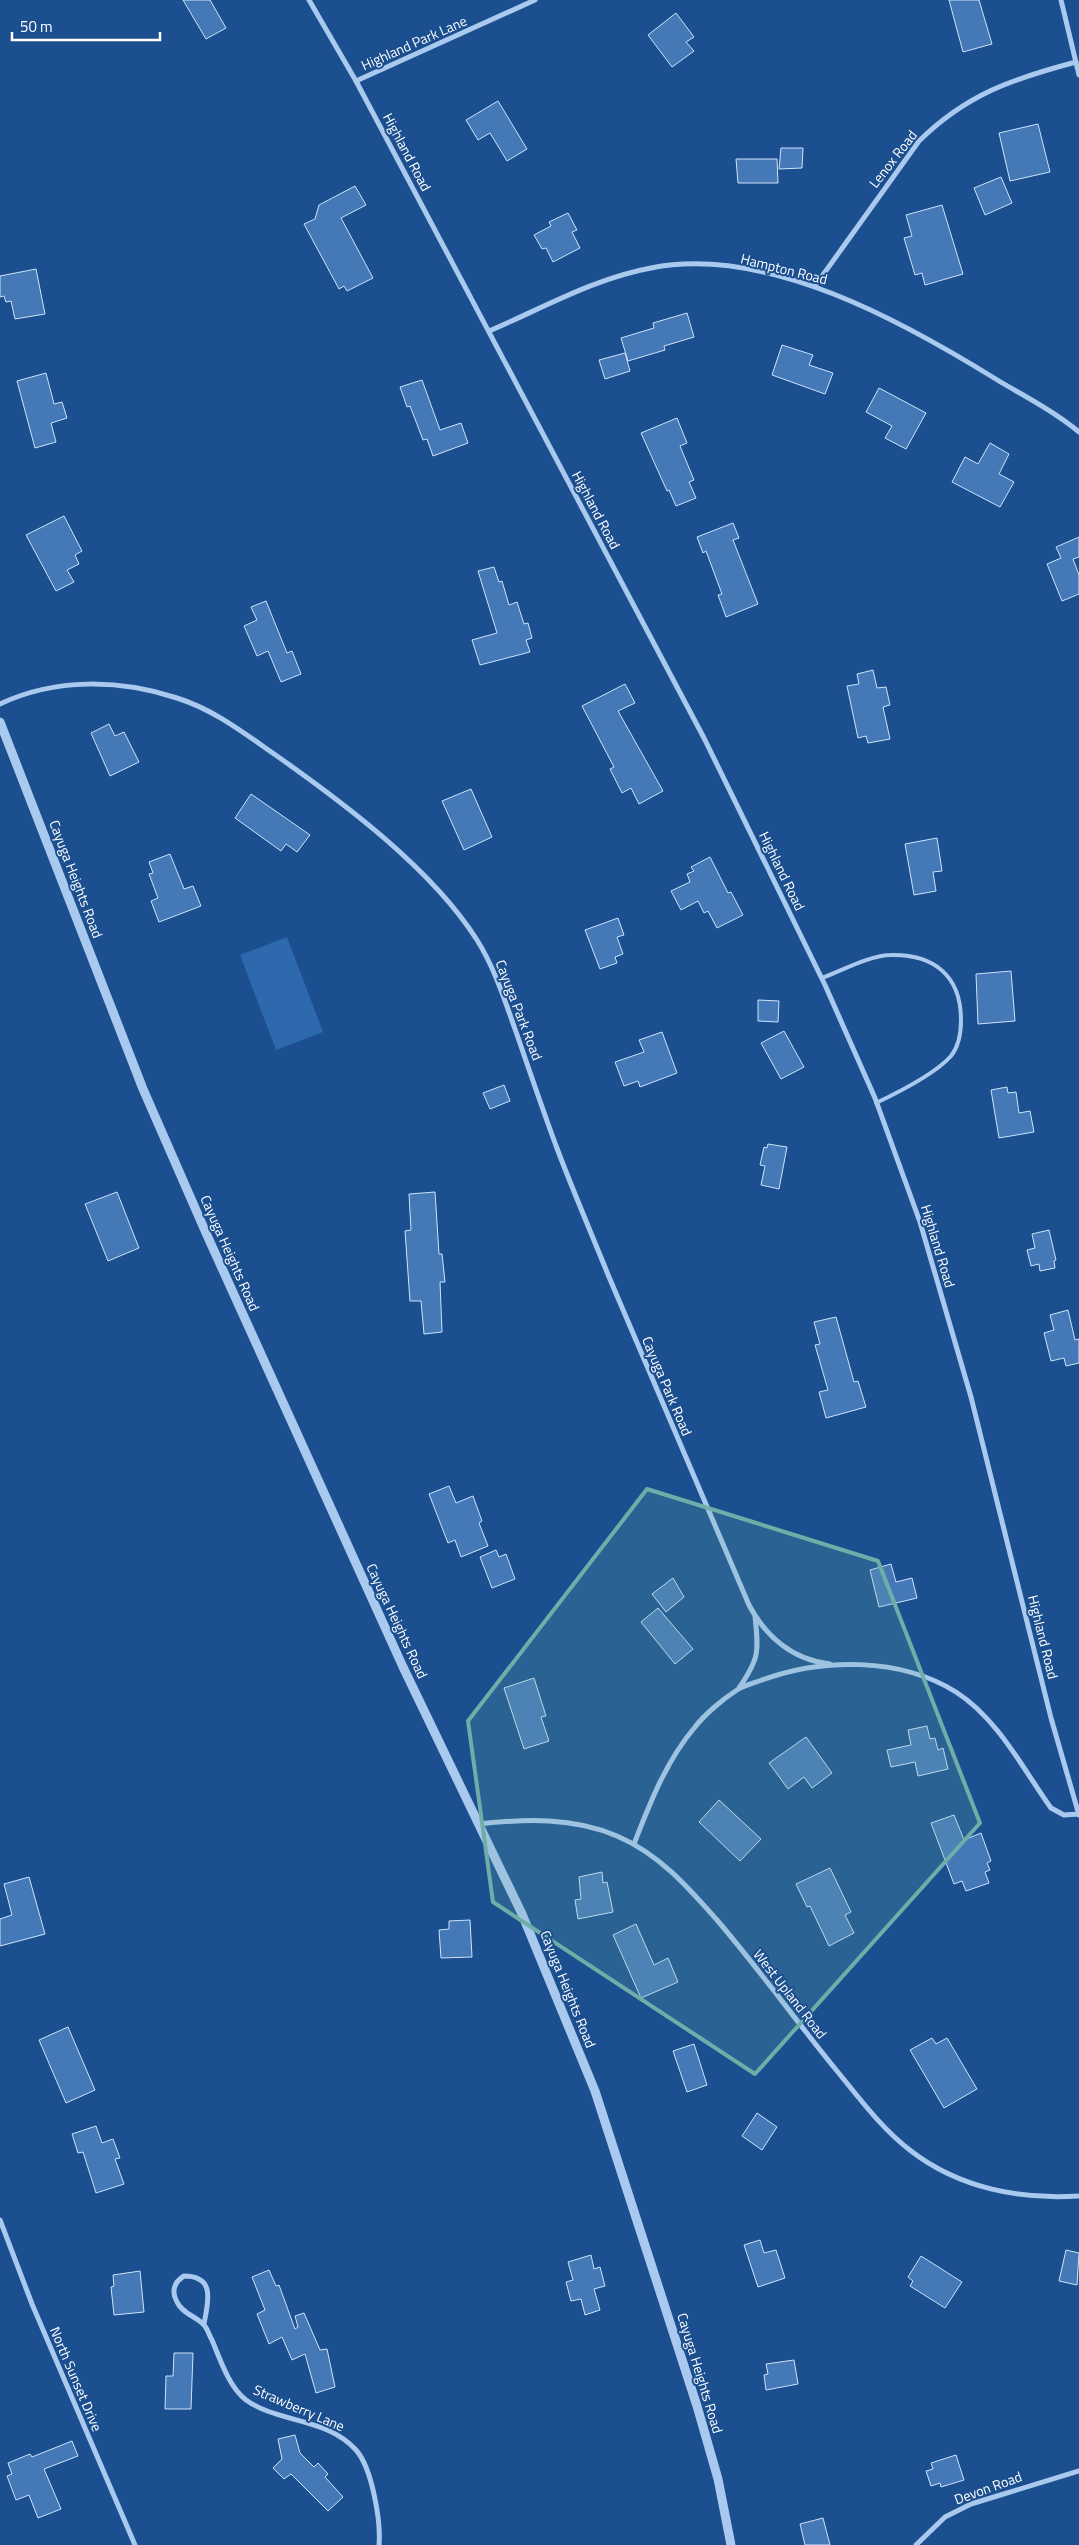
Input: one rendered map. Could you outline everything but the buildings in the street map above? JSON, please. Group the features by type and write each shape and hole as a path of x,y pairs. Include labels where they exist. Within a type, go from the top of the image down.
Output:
{"street":[{"name":"Highland Road","path":"308,0 356,81 704,738 822,978 876,1103 922,1229 971,1397 1051,1718 1079,1814"},
{"name":"Highland Park Lane","path":"356,81 535,0"},
{"path":"1061,0 1079,75"},
{"name":"Lenox Road","path":"815,286 919,141 931,130 969,100 990,90 1076,62"},
{"name":"Hampton Road","path":"489,331 611,278 651,268 701,264 750,270 815,286 952,352 1079,432"},
{"name":"Cayuga Park Road","path":"0,704 34,690 68,684 96,684 123,686 176,698 217,714 319,785 398,850 451,906 476,938 493,970 558,1152 668,1418 755,1616 779,1644 802,1657 830,1664"},
{"name":"Cayuga Heights Road","path":"0,722 143,1089 178,1170 294,1430 522,1914 595,2091 697,2406 718,2479 731,2545"},
{"name":"Cayuga Park Road","path":"738,1690 753,1668 757,1658 755,1616"},
{"path":"634,1844 671,1759 696,1726 738,1690 783,1672 830,1664 901,1670 926,1677 956,1692 998,1731 1051,1808 1064,1815 1079,1814"},
{"name":"West Upland Road","path":"479,1824 519,1820 576,1823 615,1835 652,1855 684,1882 732,1938 805,2033 876,2118 910,2151 952,2176 989,2189 1021,2194 1079,2196"},
{"name":"North Sunset Drive","path":"0,2220 32,2304 135,2545"},
{"name":"Strawberry Lane","path":"204,2324 208,2302 207,2288 204,2281 184,2276 176,2283 174,2289 176,2302 187,2313 204,2324 236,2390 246,2400 329,2431 356,2450 368,2473 374,2498 379,2545"},
{"name":"Devon Road","path":"916,2545 945,2517 971,2504 1079,2471"}],"lane":[{"path":"822,978 889,954 932,962 944,971 956,988 961,1010 961,1035 951,1056 899,1092 876,1103"}],"highlighted area":[{"path":"647,1489 878,1561 980,1823 755,2074 493,1902 468,1721"}],"shaded area":[{"path":"287,937 323,1032 276,1050 240,955"}]}
